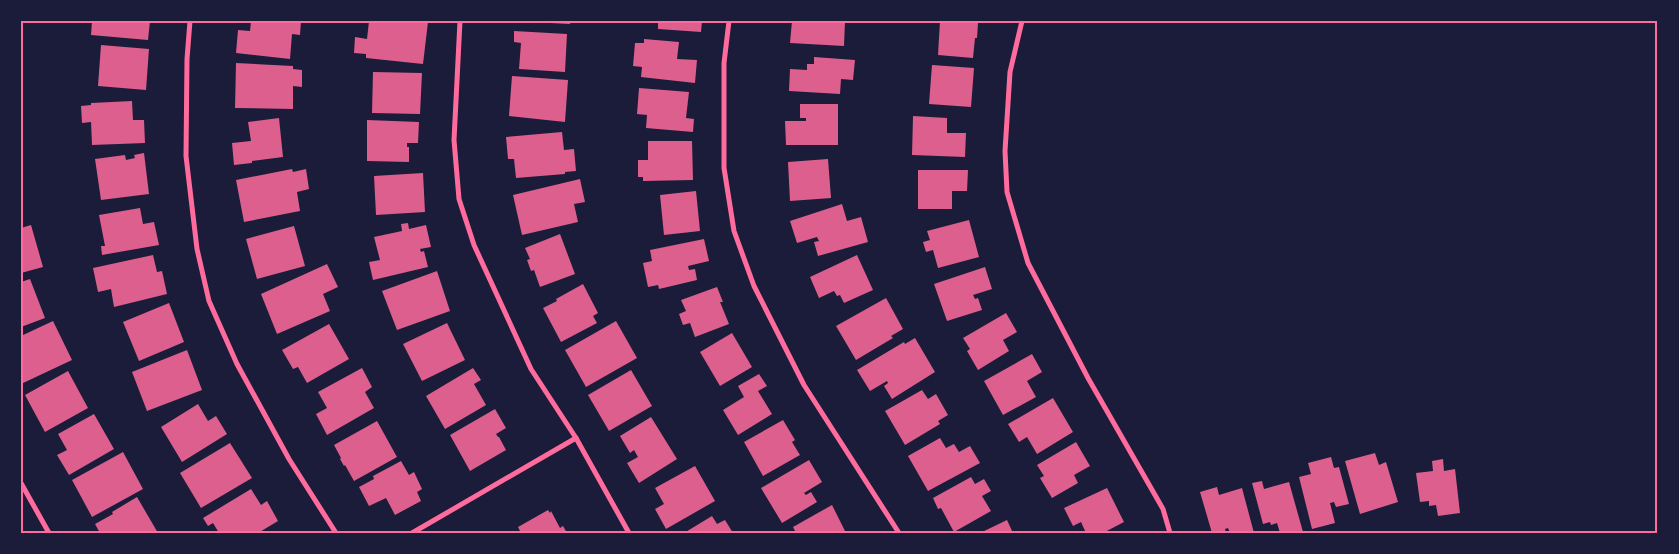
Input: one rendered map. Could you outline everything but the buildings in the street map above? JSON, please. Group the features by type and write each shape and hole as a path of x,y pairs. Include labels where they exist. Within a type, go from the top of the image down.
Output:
{"street":[{"path":"190,21 187,59 186,156 197,248 209,301 237,364 289,459 336,533"},
{"path":"460,21 454,140 459,199 474,245 531,369 576,438 629,533"},
{"path":"729,21 724,63 724,168 734,231 754,286 804,385 899,533"},
{"path":"1022,21 1010,72 1005,151 1007,192 1028,263 1088,378 1163,509 1170,533"},
{"path":"412,533 576,438"},
{"path":"21,483 49,533"}]}
